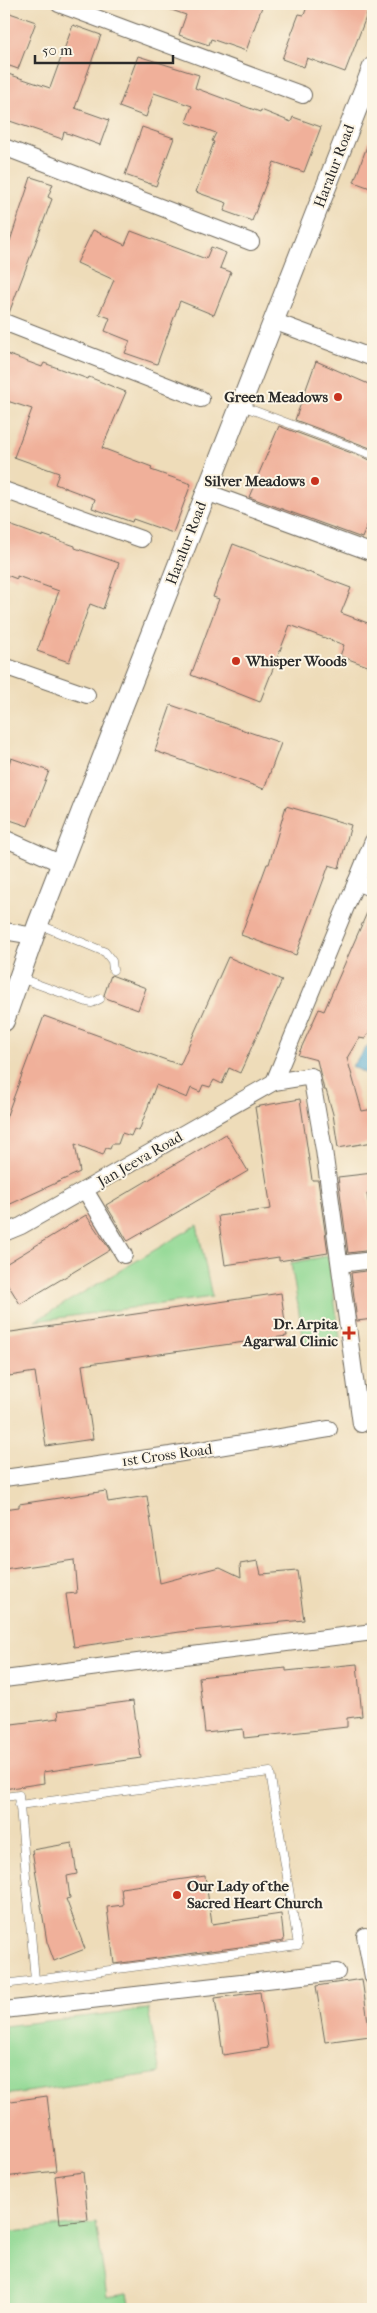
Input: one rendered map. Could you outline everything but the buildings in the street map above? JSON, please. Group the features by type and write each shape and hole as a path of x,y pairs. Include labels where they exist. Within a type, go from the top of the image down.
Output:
{"street":[{"path":"59,4 304,95"},
{"name":"Haralur Road","path":"4,1022 36,930 373,68"},
{"path":"4,147 251,242"},
{"path":"273,321 373,358"},
{"path":"4,322 201,399"},
{"path":"4,490 142,539"},
{"path":"206,492 373,553"},
{"path":"4,666 87,695"},
{"path":"4,838 62,864"},
{"path":"274,1082 373,841"},
{"path":"356,882 373,889"},
{"path":"4,931 36,930"},
{"path":"274,1082 310,1076 322,1140 340,1264 360,1424"},
{"name":"Jan Jeeva Road","path":"4,1232 21,1226 274,1082"},
{"path":"85,1190 124,1255"},
{"path":"340,1264 373,1260"},
{"name":"1st Cross Road","path":"4,1478 170,1455 329,1429"},
{"path":"4,1679 373,1632"},
{"path":"366,1936 373,1977"},
{"path":"4,2010 337,1972"}],"lane":[{"path":"240,405 373,455"},
{"path":"36,930 105,952 112,961 113,970"},
{"path":"19,978 86,1002 92,1003 100,999"},
{"path":"4,1984 298,1945 270,1772 20,1804"},
{"path":"4,1796 19,1795 35,1980"}],"green space":[{"path":"197,1225 212,1297 35,1321"},
{"path":"328,1256 340,1338 304,1343 291,1263"},
{"path":"148,2009 160,2073 4,2095 4,2026"},
{"path":"96,2222 107,2297 127,2294 130,2309 4,2309 4,2233"}],"water":[{"path":"373,1039 373,1078 352,1066"}],"place":[{"name":"Green Meadows","path":"338,397"},
{"name":"Silver Meadows","path":"315,481"},
{"name":"Whisper Woods","path":"236,661"},
{"name":"Dr. Arpita Agarwal Clinic","path":"349,1333"},
{"name":"Our Lady of the Sacred Heart Church","path":"177,1895"}]}
